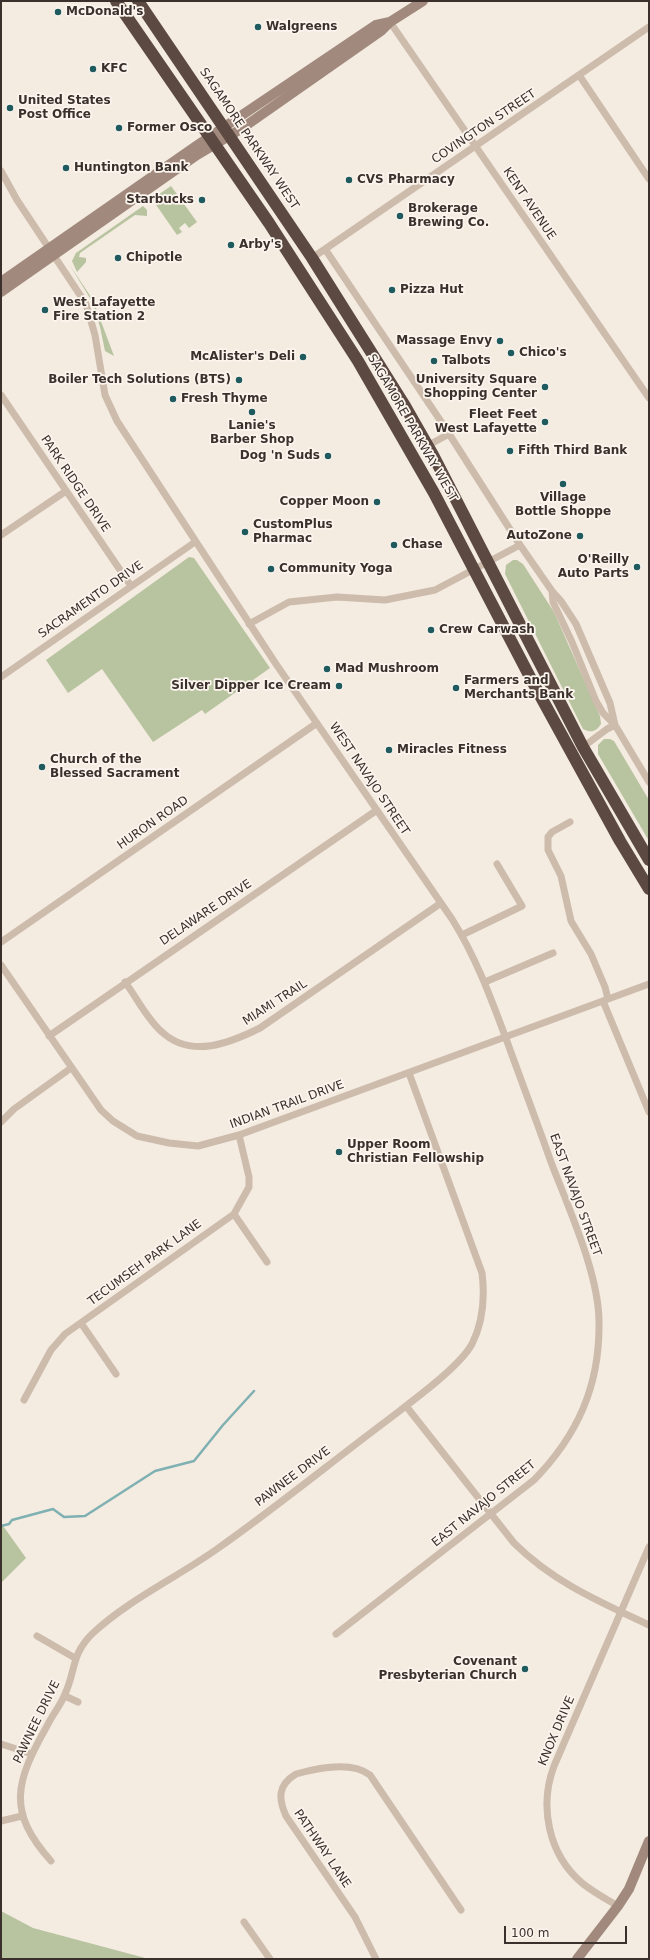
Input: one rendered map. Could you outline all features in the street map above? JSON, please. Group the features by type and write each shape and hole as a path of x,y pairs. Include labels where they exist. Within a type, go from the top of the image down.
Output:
{"highway":[{"name":"SAGAMORE PARKWAY WEST","path":"116,1 213,140 358,360 434,493 594,794 649,889"},
{"name":"SAGAMORE PARKWAY WEST","path":"138,1 312,258 379,363 427,446 583,747 649,860"}],"street":[{"path":"1,282 51,252 227,131 376,25 390,22 423,1"},
{"name":"KENT AVENUE","path":"390,22 649,398"},
{"name":"COVINGTON STREET","path":"312,258 649,28"},
{"path":"579,75 649,179"},
{"path":"1,172 17,200 51,252"},
{"path":"325,249 449,434 520,545 552,591 562,601 576,624 610,703 615,725"},
{"path":"1,292 51,252"},
{"name":"WEST NAVAJO STREET","path":"51,252 86,304 90,315 105,395 117,421 250,624 462,935 486,982 506,1037"},
{"name":"PARK RIDGE DRIVE","path":"1,395 131,586"},
{"path":"427,446 449,434"},
{"path":"1,535 66,491"},
{"name":"SACRAMENTO DRIVE","path":"1,677 195,542"},
{"path":"250,624 289,602 337,597 385,600 435,590 520,545"},
{"path":"552,591 553,602 572,642 596,701 603,713 615,725 649,782"},
{"name":"HURON ROAD","path":"1,942 317,723"},
{"path":"583,747 607,729 615,725"},
{"name":"DELAWARE DRIVE","path":"49,1036 125,982 377,810"},
{"path":"570,822 552,832 548,837 548,850 561,876 571,921 592,954 606,987 606,1000 649,1112"},
{"path":"462,935 522,906 496,864"},
{"name":"MIAMI TRAIL","path":"125,982 162,1032 174,1040 187,1045 213,1046 260,1028 441,903"},
{"path":"486,982 553,953"},
{"name":"INDIAN TRAIL DRIVE","path":"1,965 101,1110 125,1130 137,1136 162,1142 198,1146 239,1135 649,984"},
{"name":"EAST NAVAJO STREET","path":"336,1634 534,1480 550,1464 563,1446 585,1406 592,1383 599,1341 599,1319 590,1269 506,1037"},
{"path":"1,1122 14,1109 71,1068"},
{"name":"PAWNEE DRIVE","path":"51,1861 33,1839 22,1816 21,1792 32,1754 65,1696 74,1658 93,1634 135,1601 217,1549 406,1406 460,1360 471,1345 478,1329 484,1290 482,1273 409,1073"},
{"name":"TECUMSEH PARK LANE","path":"24,1400 37,1372 51,1350 65,1334 234,1214 249,1187 249,1177 239,1135"},
{"path":"234,1214 267,1262"},
{"path":"81,1324 116,1374"},
{"path":"406,1406 514,1543 542,1569 594,1600 649,1625"},
{"name":"KNOX DRIVE","path":"618,1906 582,1882 560,1857 552,1836 546,1802 546,1791 554,1766 649,1547"},
{"path":"37,1636 74,1658"},
{"path":"65,1696 78,1702"},
{"path":"1,1744 32,1754"},
{"name":"PATHWAY LANE","path":"376,1959 355,1917 286,1816 280,1799 280,1792 289,1778 296,1774 348,1767 364,1770 370,1775 461,1910"},
{"path":"1,1821 22,1816"},
{"path":"577,1959 618,1906 629,1889 649,1841"},
{"path":"244,1922 270,1959"}],"green space":[{"path":"171,186 197,222 189,228 185,223 179,228 182,232 177,235 152,199"},
{"path":"143,206 147,210 147,216 135,215 80,253 79,257 86,258 86,262 77,272 72,261 76,253"},
{"path":"69,264 93,300 114,356 105,351 93,303"},
{"path":"189,557 194,558 270,668 205,714 202,710 153,742 102,669 68,693 46,660"},
{"path":"513,560 517,560 523,564 554,612 600,716 601,724 595,730 588,731 583,729 505,574 506,565"},
{"path":"604,739 614,741 649,800 649,841 598,754 598,745"},
{"path":"1,1523 26,1558 1,1583"},
{"path":"1,1911 33,1928 149,1959 1,1959"}],"waterway":[{"path":"1,1526 9,1524 12,1520 53,1509 64,1517 85,1516 155,1471 194,1461 223,1425 254,1391"}],"place":[{"name":"McDonald's","path":"58,12"},
{"name":"Walgreens","path":"258,27"},
{"name":"KFC","path":"93,69"},
{"name":"United States Post Office","path":"10,108"},
{"name":"Former Osco","path":"119,128"},
{"name":"Huntington Bank","path":"66,168"},
{"name":"CVS Pharmacy","path":"349,180"},
{"name":"Starbucks","path":"202,200"},
{"name":"Brokerage Brewing Co.","path":"400,216"},
{"name":"Arby's","path":"231,245"},
{"name":"Chipotle","path":"118,258"},
{"name":"Pizza Hut","path":"392,290"},
{"name":"West Lafayette Fire Station 2","path":"45,310"},
{"name":"Massage Envy","path":"500,341"},
{"name":"Chico's","path":"511,353"},
{"name":"McAlister's Deli","path":"303,357"},
{"name":"Talbots","path":"434,361"},
{"name":"Boiler Tech Solutions (BTS)","path":"239,380"},
{"name":"University Square Shopping Center","path":"545,387"},
{"name":"Fresh Thyme","path":"173,399"},
{"name":"Lanie's Barber Shop","path":"252,412"},
{"name":"Fleet Feet West Lafayette","path":"545,422"},
{"name":"Fifth Third Bank","path":"510,451"},
{"name":"Dog 'n Suds","path":"328,456"},
{"name":"Village Bottle Shoppe","path":"563,484"},
{"name":"Copper Moon","path":"377,502"},
{"name":"CustomPlus Pharmac","path":"245,532"},
{"name":"AutoZone","path":"580,536"},
{"name":"Chase","path":"394,545"},
{"name":"O'Reilly Auto Parts","path":"637,567"},
{"name":"Community Yoga","path":"271,569"},
{"name":"Crew Carwash","path":"431,630"},
{"name":"Mad Mushroom","path":"327,669"},
{"name":"Silver Dipper Ice Cream","path":"339,686"},
{"name":"Farmers and Merchants Bank","path":"456,688"},
{"name":"Miracles Fitness","path":"389,750"},
{"name":"Church of the Blessed Sacrament","path":"42,767"},
{"name":"Upper Room Christian Fellowship","path":"339,1152"},
{"name":"Covenant Presbyterian Church","path":"525,1669"}]}
